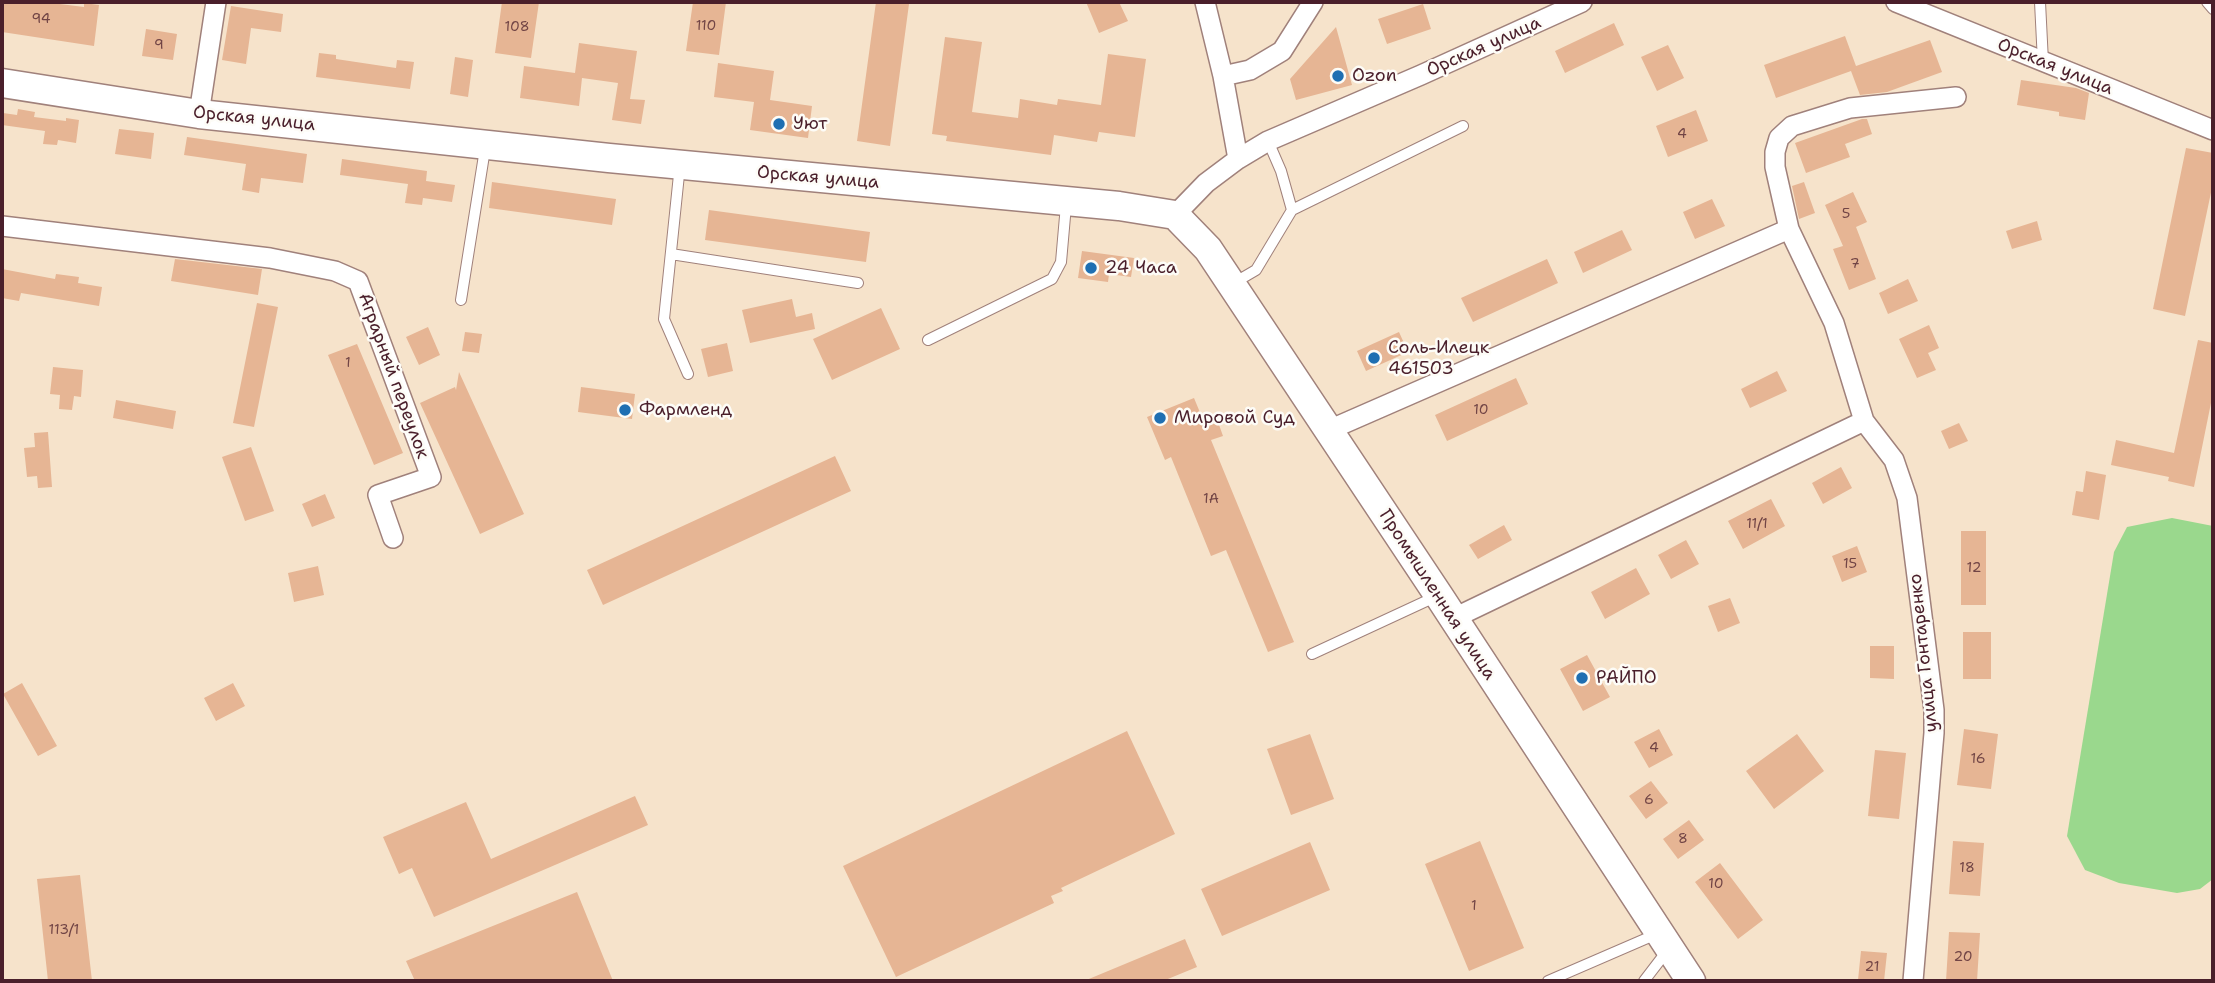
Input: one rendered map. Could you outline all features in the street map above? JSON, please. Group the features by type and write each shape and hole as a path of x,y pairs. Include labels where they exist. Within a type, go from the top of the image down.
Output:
{"street":[{"path":"199,114 216,2"},
{"path":"1205,2 1223,76 1238,159"},
{"path":"1223,76 1250,70 1282,51 1313,2"},
{"name":"Орская улица","path":"2,83 199,114 680,165 1119,206 1175,215 1206,183 1268,141 1582,2"},
{"name":"Орская улица","path":"1896,2 2213,130"},
{"name":"улица Гонтаренко","path":"1913,981 1934,710 1907,498 1894,460 1864,421 1834,323 1788,229 1775,167 1775,152 1779,138 1792,126 1850,108 1956,97"},
{"name":"Промышленная улица","path":"1175,215 1208,249 1691,981"},
{"name":"Аграрный переулок","path":"2,226 270,258 335,271 358,281 431,477 378,495 393,538"},
{"path":"1329,430 1788,229"},
{"path":"1445,607 1864,421"}],"lane":[{"path":"2040,2 2043,62"},
{"path":"2207,2 2213,9"},
{"path":"1232,285 1256,270 1292,210 1463,126"},
{"path":"1268,141 1281,171 1292,210"},
{"path":"461,300 486,145"},
{"path":"680,165 664,319 688,374"},
{"path":"929,340 1052,279 1061,262 1067,201"},
{"path":"671,254 858,283"},
{"path":"1312,654 1445,607"},
{"path":"1548,981 1664,940"},
{"path":"1644,981 1664,940"}],"green space":[{"path":"2172,518 2213,526 2213,879 2200,889 2177,893 2119,883 2085,870 2067,836 2114,552 2127,527"}],"building":[{"path":"2,2 44,2 84,7 84,3 99,5 94,46 2,32"},
{"path":"502,2 539,2 531,58 495,53"},
{"path":"693,2 726,2 719,55 686,51"},
{"path":"876,2 909,4 890,146 857,141"},
{"path":"1086,2 1119,2 1128,21 1099,33"},
{"path":"1423,4 1431,29 1387,44 1378,19"},
{"path":"231,6 283,14 281,32 251,28 246,64 222,60"},
{"path":"1614,23 1624,45 1565,73 1555,51"},
{"path":"1336,27 1352,85 1296,100 1290,79"},
{"path":"146,29 177,34 173,60 142,56"},
{"path":"1845,36 1856,66 1930,40 1942,72 1887,92 1860,95 1851,71 1776,98 1764,65"},
{"path":"945,37 982,42 972,112 1018,118 1020,99 1057,105 1058,99 1101,105 1108,54 1146,59 1135,137 1099,132 1097,142 1054,135 1051,155 946,141 947,136 932,134"},
{"path":"579,43 637,51 630,99 645,100 641,124 612,120 618,83 582,78 579,106 520,98 524,66 575,73"},
{"path":"1668,45 1684,78 1657,91 1641,57"},
{"path":"319,53 336,55 336,59 396,68 397,60 414,62 410,89 316,77"},
{"path":"455,57 473,60 468,97 450,94"},
{"path":"718,63 774,71 770,100 812,106 808,138 750,130 754,102 714,97"},
{"path":"2021,80 2076,88 2089,93 2085,120 2059,116 2059,112 2017,105"},
{"path":"18,109 35,112 34,117 79,120 76,143 58,140 57,145 43,144 45,131 2,125 3,113 17,115"},
{"path":"1696,110 1708,141 1668,157 1656,126"},
{"path":"1867,119 1872,134 1845,144 1850,157 1806,173 1795,143"},
{"path":"119,129 154,133 151,159 115,154"},
{"path":"187,137 307,154 303,183 261,178 259,193 242,190 246,164 184,155"},
{"path":"2186,148 2213,153 2213,183 2185,316 2153,309"},
{"path":"342,159 427,171 426,181 455,185 452,202 423,198 422,205 405,203 408,184 340,175"},
{"path":"492,182 616,199 612,225 489,208"},
{"path":"1804,182 1815,213 1799,219 1792,186"},
{"path":"1853,192 1867,222 1856,227 1876,279 1849,290 1833,249 1843,246 1825,205"},
{"path":"1712,199 1725,226 1695,239 1683,212"},
{"path":"709,210 870,232 866,262 705,240"},
{"path":"2037,221 2042,240 2012,249 2006,231"},
{"path":"1622,230 1632,250 1583,273 1574,252"},
{"path":"1082,251 1134,258 1131,277 1109,274 1108,282 1078,278"},
{"path":"175,259 262,269 258,295 171,281"},
{"path":"1547,259 1558,283 1473,322 1461,298"},
{"path":"2,269 55,279 56,274 79,277 78,283 102,287 99,306 21,293 19,301 2,298"},
{"path":"1908,279 1918,301 1888,314 1879,293"},
{"path":"792,299 796,317 812,313 815,329 750,343 742,310"},
{"path":"257,303 278,307 254,427 233,423"},
{"path":"881,308 900,349 832,380 813,339"},
{"path":"1929,325 1939,348 1928,353 1936,370 1917,378 1899,339"},
{"path":"428,327 440,355 419,365 406,337"},
{"path":"465,332 482,334 479,353 462,351"},
{"path":"1399,332 1408,352 1366,371 1357,351"},
{"path":"2198,340 2213,343 2213,393 2194,487 2168,481 2169,477 2111,465 2116,440 2174,453"},
{"path":"727,343 733,371 708,377 701,349"},
{"path":"357,344 403,453 374,465 328,355"},
{"path":"53,367 83,370 81,397 74,396 72,410 59,409 60,395 50,394"},
{"path":"1777,371 1787,391 1750,408 1741,389"},
{"path":"459,372 524,514 480,534 420,403 455,387 456,390"},
{"path":"1516,378 1528,404 1447,441 1435,415"},
{"path":"581,387 635,394 632,419 578,412"},
{"path":"1194,398 1206,427 1218,422 1223,436 1211,440 1294,642 1268,652 1226,550 1211,556 1171,457 1165,460 1147,417"},
{"path":"116,400 176,411 173,429 113,418"},
{"path":"1959,423 1968,441 1949,449 1941,431"},
{"path":"48,432 52,487 38,488 37,476 27,477 24,448 35,447 34,433"},
{"path":"251,447 274,511 245,521 222,457"},
{"path":"835,456 851,491 603,605 587,570"},
{"path":"1841,467 1852,488 1823,504 1812,483"},
{"path":"2086,471 2106,475 2099,520 2072,515 2076,491 2083,492"},
{"path":"325,494 335,518 312,527 302,504"},
{"path":"1771,499 1785,526 1743,549 1728,521"},
{"path":"1504,525 1512,540 1478,559 1469,545"},
{"path":"1961,531 1986,531 1986,605 1961,605"},
{"path":"1686,540 1699,564 1671,579 1658,555"},
{"path":"1857,546 1867,572 1842,582 1832,556"},
{"path":"318,566 324,595 294,602 288,573"},
{"path":"1636,568 1650,594 1605,619 1591,592"},
{"path":"1730,598 1740,623 1718,632 1708,606"},
{"path":"1963,632 1991,632 1991,679 1963,679"},
{"path":"1870,646 1894,646 1894,679 1870,678"},
{"path":"1587,655 1610,697 1583,711 1560,669"},
{"path":"22,683 57,746 38,756 3,694"},
{"path":"233,683 245,706 216,721 204,698"},
{"path":"1659,729 1673,755 1649,768 1634,742"},
{"path":"1964,729 1998,734 1991,789 1957,785"},
{"path":"1127,731 1175,834 1061,888 1063,891 1051,896 1054,903 896,977 843,866"},
{"path":"1310,734 1334,799 1291,815 1267,749"},
{"path":"1797,734 1824,771 1774,809 1746,771"},
{"path":"1875,750 1906,753 1899,819 1868,816"},
{"path":"1651,781 1668,803 1646,819 1629,796"},
{"path":"635,796 648,825 434,917 412,868 399,874 383,837 466,802 491,859"},
{"path":"1689,820 1704,840 1678,859 1663,839"},
{"path":"1480,841 1524,948 1469,971 1425,864"},
{"path":"1953,841 1984,843 1980,896 1949,894"},
{"path":"1310,842 1330,890 1222,936 1201,889"},
{"path":"1720,863 1763,920 1738,939 1695,882"},
{"path":"80,875 92,981 48,981 37,879"},
{"path":"577,892 613,981 415,981 406,961"},
{"path":"1949,932 1980,933 1977,981 1946,981"},
{"path":"1185,939 1197,967 1163,981 1084,981"},
{"path":"1861,951 1887,953 1884,981 1858,980"}],"place":[{"name":"Ozon","path":"1338,76"},
{"name":"Уют","path":"779,124"},
{"name":"24 Часа","path":"1091,268"},
{"name":"Соль-Илецк 461503","path":"1374,358"},
{"name":"Фармленд","path":"625,410"},
{"name":"Мировой Суд","path":"1160,418"},
{"name":"РАЙПО","path":"1582,678"}]}
